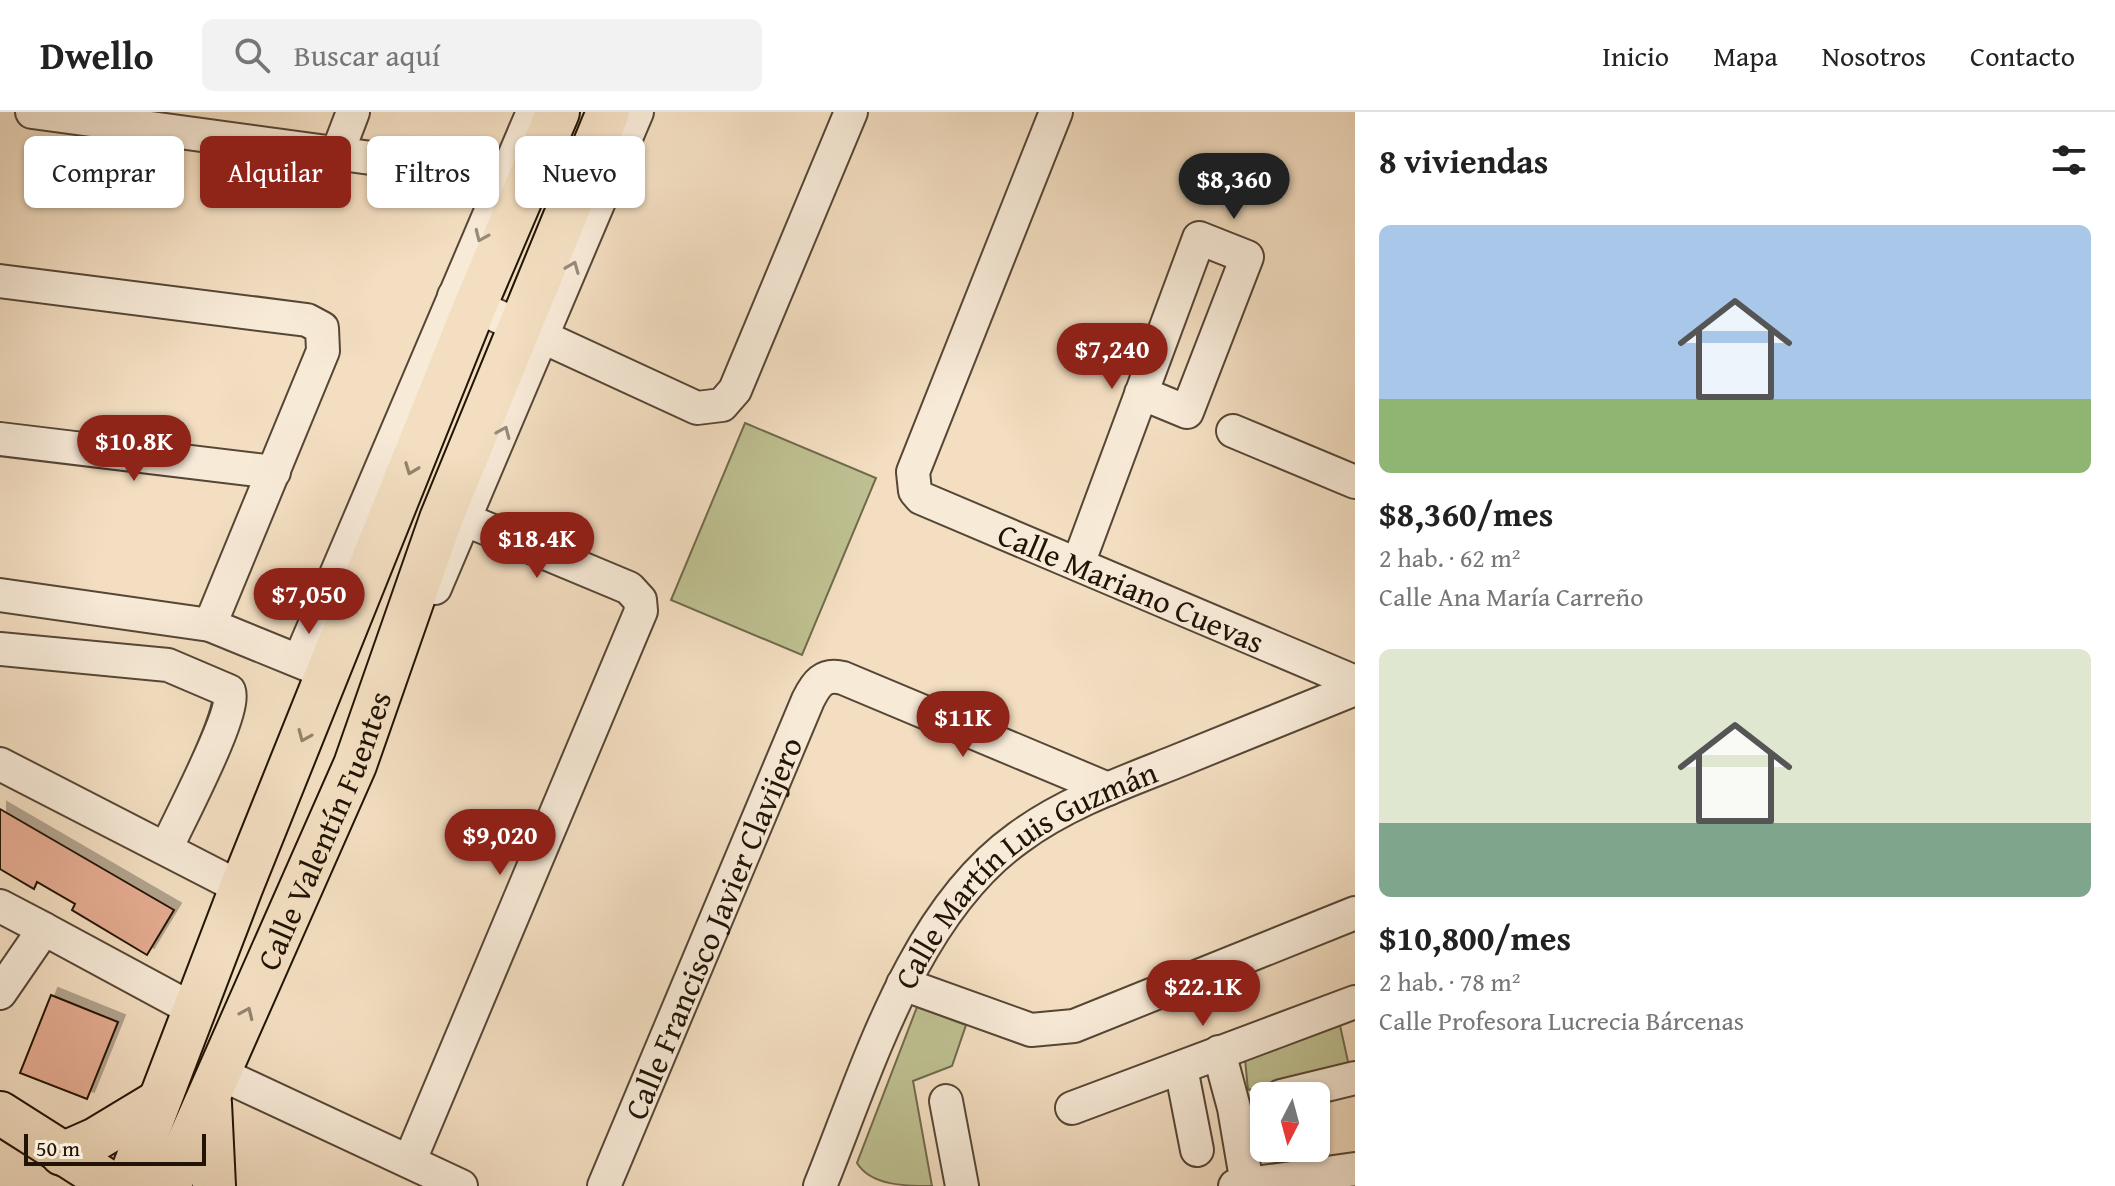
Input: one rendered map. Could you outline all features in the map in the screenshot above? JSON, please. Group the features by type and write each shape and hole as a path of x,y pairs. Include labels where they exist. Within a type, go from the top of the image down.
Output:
{"main road":[{"name":"Calle Valentín Fuentes","path":"544,136 558,112"},
{"name":"Calle Valentín Fuentes","path":"598,136 608,112"},
{"name":"Calle Valentín Fuentes","path":"127,1186 260,842 315,668 465,301 515,188"},
{"name":"Calle Valentín Fuentes","path":"169,1186 355,765 441,519 532,333 571,208"},
{"path":"260,842 313,862"},
{"path":"214,1186 215,1086"},
{"path":"62,1154 96,1139 159,1101"},
{"path":"0,1113 115,1186"}],"street":[{"path":"32,112 208,124 260,136"},
{"path":"344,136 353,112"},
{"path":"528,136 533,112"},
{"path":"404,624 435,587 466,520 532,333 637,112"},
{"path":"465,301 697,408 722,405 735,390 851,112"},
{"name":"Calle Mariano Cuevas","path":"1056,112 913,472 914,487 921,498 1355,682"},
{"path":"351,156 515,178"},
{"path":"1078,564 1141,393 1199,238 1247,257 1187,412 1141,393"},
{"path":"0,281 307,320 322,328 323,351 210,625"},
{"path":"1233,431 1355,482"},
{"path":"0,439 274,472"},
{"path":"410,1160 640,618 640,600 629,588 466,520"},
{"path":"0,595 210,625 315,668"},
{"path":"0,649 168,665 229,691 231,701 218,740 167,847"},
{"name":"Calle Francisco Javier Clavijero","path":"604,1186 815,686 828,676 843,678 1108,789"},
{"name":"Calle Martín Luis Guzmán","path":"820,1186 903,984 944,917 982,871 1018,837 1108,789 1355,689"},
{"path":"0,764 167,847 241,888"},
{"path":"0,906 194,1010"},
{"path":"903,984 1031,1030 1050,1030 1074,1026 1355,913"},
{"path":"0,993 44,929"},
{"path":"1072,1108 1219,1052 1354,1009"},
{"path":"1219,1052 1249,1104 1241,1185 1355,1169"},
{"path":"1181,1068 1197,1150"},
{"path":"1330,1084 1355,1078"},
{"path":"215,1086 410,1160 461,1186"},
{"path":"946,1101 962,1186"}],"green space":[{"path":"745,423 876,478 802,655 671,600"},
{"path":"917,1007 966,1025 952,1066 913,1081 932,1186 901,1185 880,1180 863,1171 857,1163"},
{"path":"1339,1021 1349,1066 1282,1082 1250,1082 1248,1090 1245,1059"}],"building":[{"path":"0,809 174,910 147,955 72,910 75,904 37,882 34,889 0,869"},
{"path":"51,995 118,1022 87,1099 20,1073"}]}
